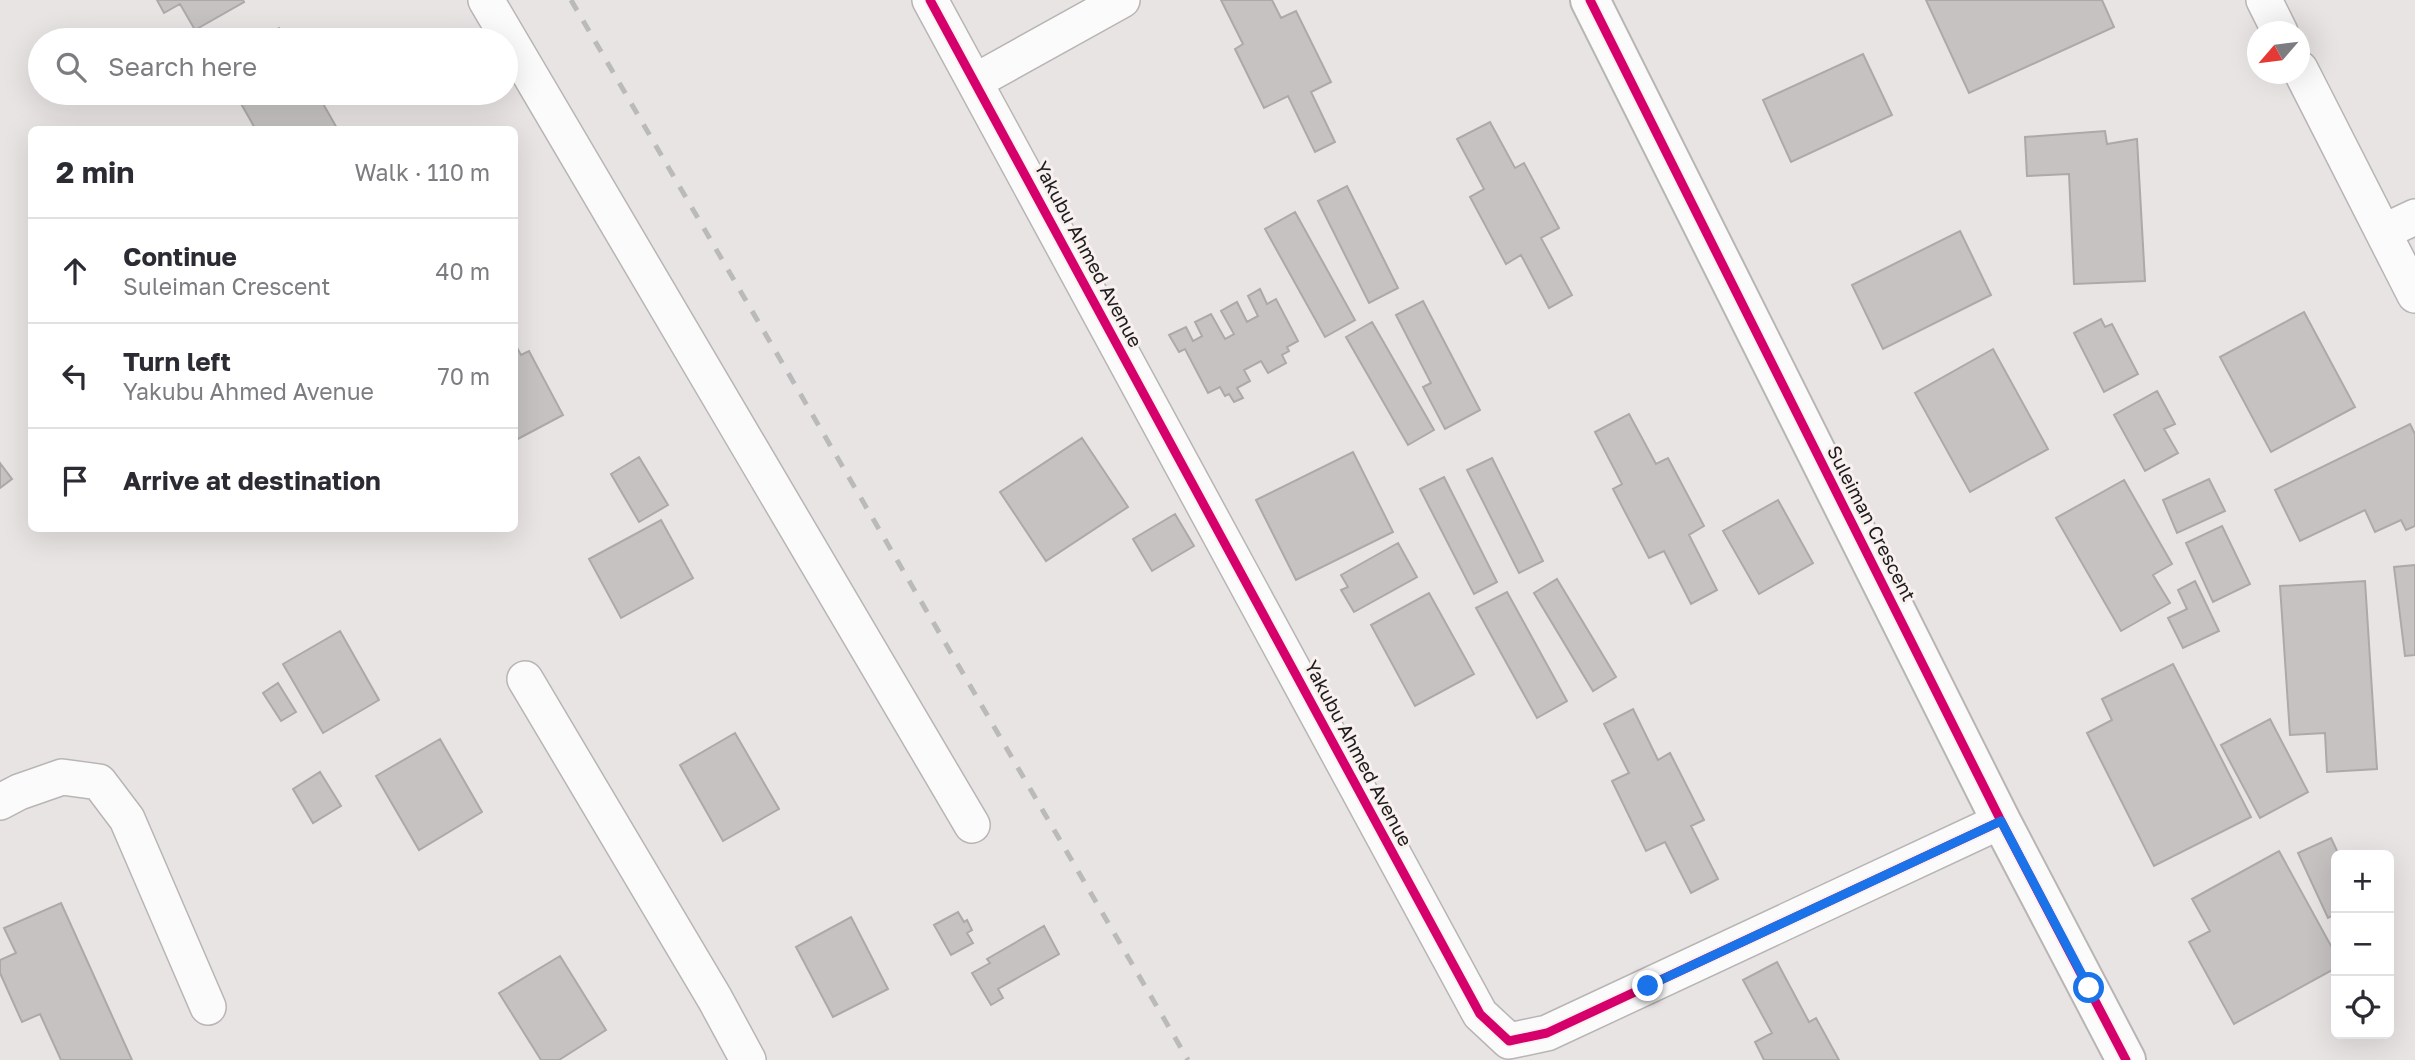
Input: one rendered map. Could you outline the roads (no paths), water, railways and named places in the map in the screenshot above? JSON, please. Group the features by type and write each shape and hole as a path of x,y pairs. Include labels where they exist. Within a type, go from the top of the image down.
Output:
{"street":[{"path":"486,0 503,28"},
{"name":"Yakubu Ahmed Avenue","path":"930,0 1479,1014 1509,1041 1547,1033 2001,821"},
{"path":"976,81 1122,0"},
{"name":"Suleiman Crescent","path":"1590,0 2001,821 2126,1060"},
{"path":"2264,0 2274,21"},
{"path":"518,54 972,824"},
{"path":"2308,84 2415,295"},
{"path":"2383,232 2415,217"},
{"path":"525,679 715,999 748,1060"},
{"path":"0,802 19,792 62,777 99,782 127,819 208,1007"}],"railway":[{"path":"571,0 1188,1060"}]}
